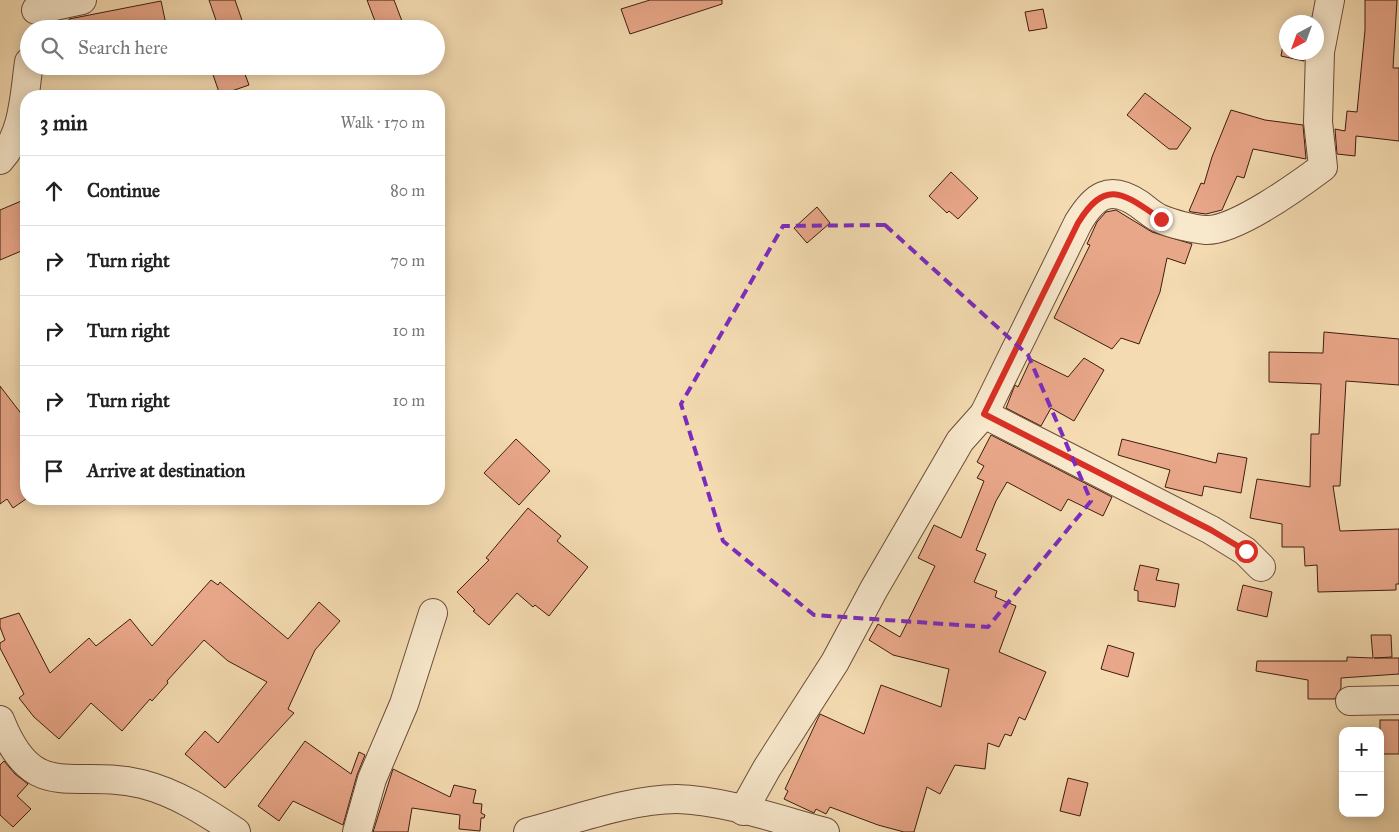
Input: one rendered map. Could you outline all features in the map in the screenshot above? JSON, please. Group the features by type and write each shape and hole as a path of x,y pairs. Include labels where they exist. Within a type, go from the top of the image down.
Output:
{"street":[{"path":"36,13 82,0"},
{"path":"743,811 767,768 835,662 874,589 960,441 984,414 1078,223 1090,204 1105,194 1120,194 1161,219 1206,230 1249,217 1263,206 1298,186 1322,167 1318,122 1320,52 1330,0"},
{"path":"25,90 27,75"},
{"path":"13,148 20,122"},
{"path":"984,414 1211,530 1246,551 1262,567"},
{"path":"357,832 372,779 404,704 433,613"},
{"path":"1350,701 1399,700"},
{"path":"0,720 17,754 40,774 58,778 113,779 143,784 184,799 236,832"},
{"path":"528,832 616,820 657,800 678,799 743,811 825,832"}],"highlighted area":[{"path":"885,225 1028,355 1091,501 988,627 814,615 723,541 681,404 783,226"}],"building":[{"path":"209,0 235,0 242,20 216,20"},
{"path":"367,0 394,0 402,20 375,20"},
{"path":"650,0 722,0 722,4 630,34 621,9"},
{"path":"1365,0 1397,0 1393,68 1399,68 1399,141 1356,136 1355,156 1337,154 1335,129 1345,131 1347,111 1357,112 1365,30"},
{"path":"161,1 165,20 69,20"},
{"path":"1043,9 1047,28 1029,31 1025,12"},
{"path":"213,75 245,75 249,85 234,90 218,90"},
{"path":"1145,93 1191,128 1177,149 1169,149 1127,115"},
{"path":"1231,110 1265,120 1303,125 1306,159 1253,149 1244,178 1237,176 1222,210 1206,214 1189,211 1201,183 1204,184 1212,157"},
{"path":"951,172 978,198 958,219 949,211 947,213 929,196"},
{"path":"20,202 20,252 0,260 0,210"},
{"path":"817,207 830,223 807,243 794,228"},
{"path":"1116,210 1152,232 1192,244 1185,264 1167,258 1160,292 1139,344 1121,338 1112,349 1054,318 1090,245 1087,244 1097,222 1106,212"},
{"path":"1324,332 1399,339 1399,385 1346,381 1340,486 1333,486 1340,531 1399,529 1399,584 1396,584 1396,590 1318,592 1317,565 1305,566 1304,547 1282,547 1282,524 1250,518 1257,479 1310,487 1311,434 1319,434 1321,384 1269,382 1269,352 1323,353"},
{"path":"1084,358 1104,370 1074,421 1051,408 1041,426 1006,408 1015,385 1018,387 1031,359 1068,377"},
{"path":"0,386 20,412 20,503 13,508 7,499 0,504"},
{"path":"991,435 1112,497 1103,516 1068,499 1061,511 1007,482 996,501 976,550 986,554 974,582 997,591 995,597 1016,606 999,652 1046,672 1025,720 1019,717 1011,736 1005,734 999,747 988,743 985,769 955,765 940,794 927,787 914,832 904,832 878,825 830,807 826,814 816,809 814,813 784,799 788,791 785,789 820,714 864,734 881,685 941,707 949,669 893,655 869,640 878,624 900,637 935,566 918,558 934,525 961,538 984,481 977,478 984,466 977,462"},
{"path":"516,439 550,471 519,505 484,473"},
{"path":"1122,439 1216,463 1218,453 1247,458 1241,493 1204,486 1202,496 1165,487 1170,470 1118,455"},
{"path":"528,508 561,536 557,541 588,567 549,616 535,605 533,607 517,593 489,625 473,611 475,610 457,592 489,560 486,558"},
{"path":"1140,565 1159,569 1156,580 1179,584 1175,607 1138,601 1138,591 1134,590"},
{"path":"211,580 218,585 220,582 288,639 319,602 340,621 315,650 288,709 294,713 225,788 185,754 205,731 218,743 267,682 228,661 204,640 167,681 168,683 152,701 150,699 122,731 91,703 59,739 34,717 19,698 24,694 0,648 0,643 5,640 0,627 0,619 19,613 50,673 89,638 96,646 130,619 152,646"},
{"path":"1243,585 1272,592 1267,617 1237,610"},
{"path":"1371,635 1391,635 1392,657 1374,658 1399,658 1399,674 1341,678 1341,688 1335,699 1308,699 1308,680 1256,671 1257,661 1347,661 1347,657 1373,658"},
{"path":"1108,645 1134,653 1128,677 1101,669"},
{"path":"1380,720 1399,720 1399,754 1384,754 1384,727 1380,727"},
{"path":"305,741 351,774 359,752 365,755 357,775 343,825 293,801 279,821 258,806"},
{"path":"4,761 15,774 28,784 17,796 31,809 13,827 0,815 0,765"},
{"path":"393,769 450,797 454,785 476,790 473,803 482,804 481,813 485,815 484,818 481,818 480,831 459,829 460,815 412,808 408,832 373,832"},
{"path":"1068,778 1088,783 1080,816 1060,811"}],"route":[{"path":"1161,219 1120,194 1105,194 1090,204 1078,223 984,414 1211,530 1246,551"}]}
